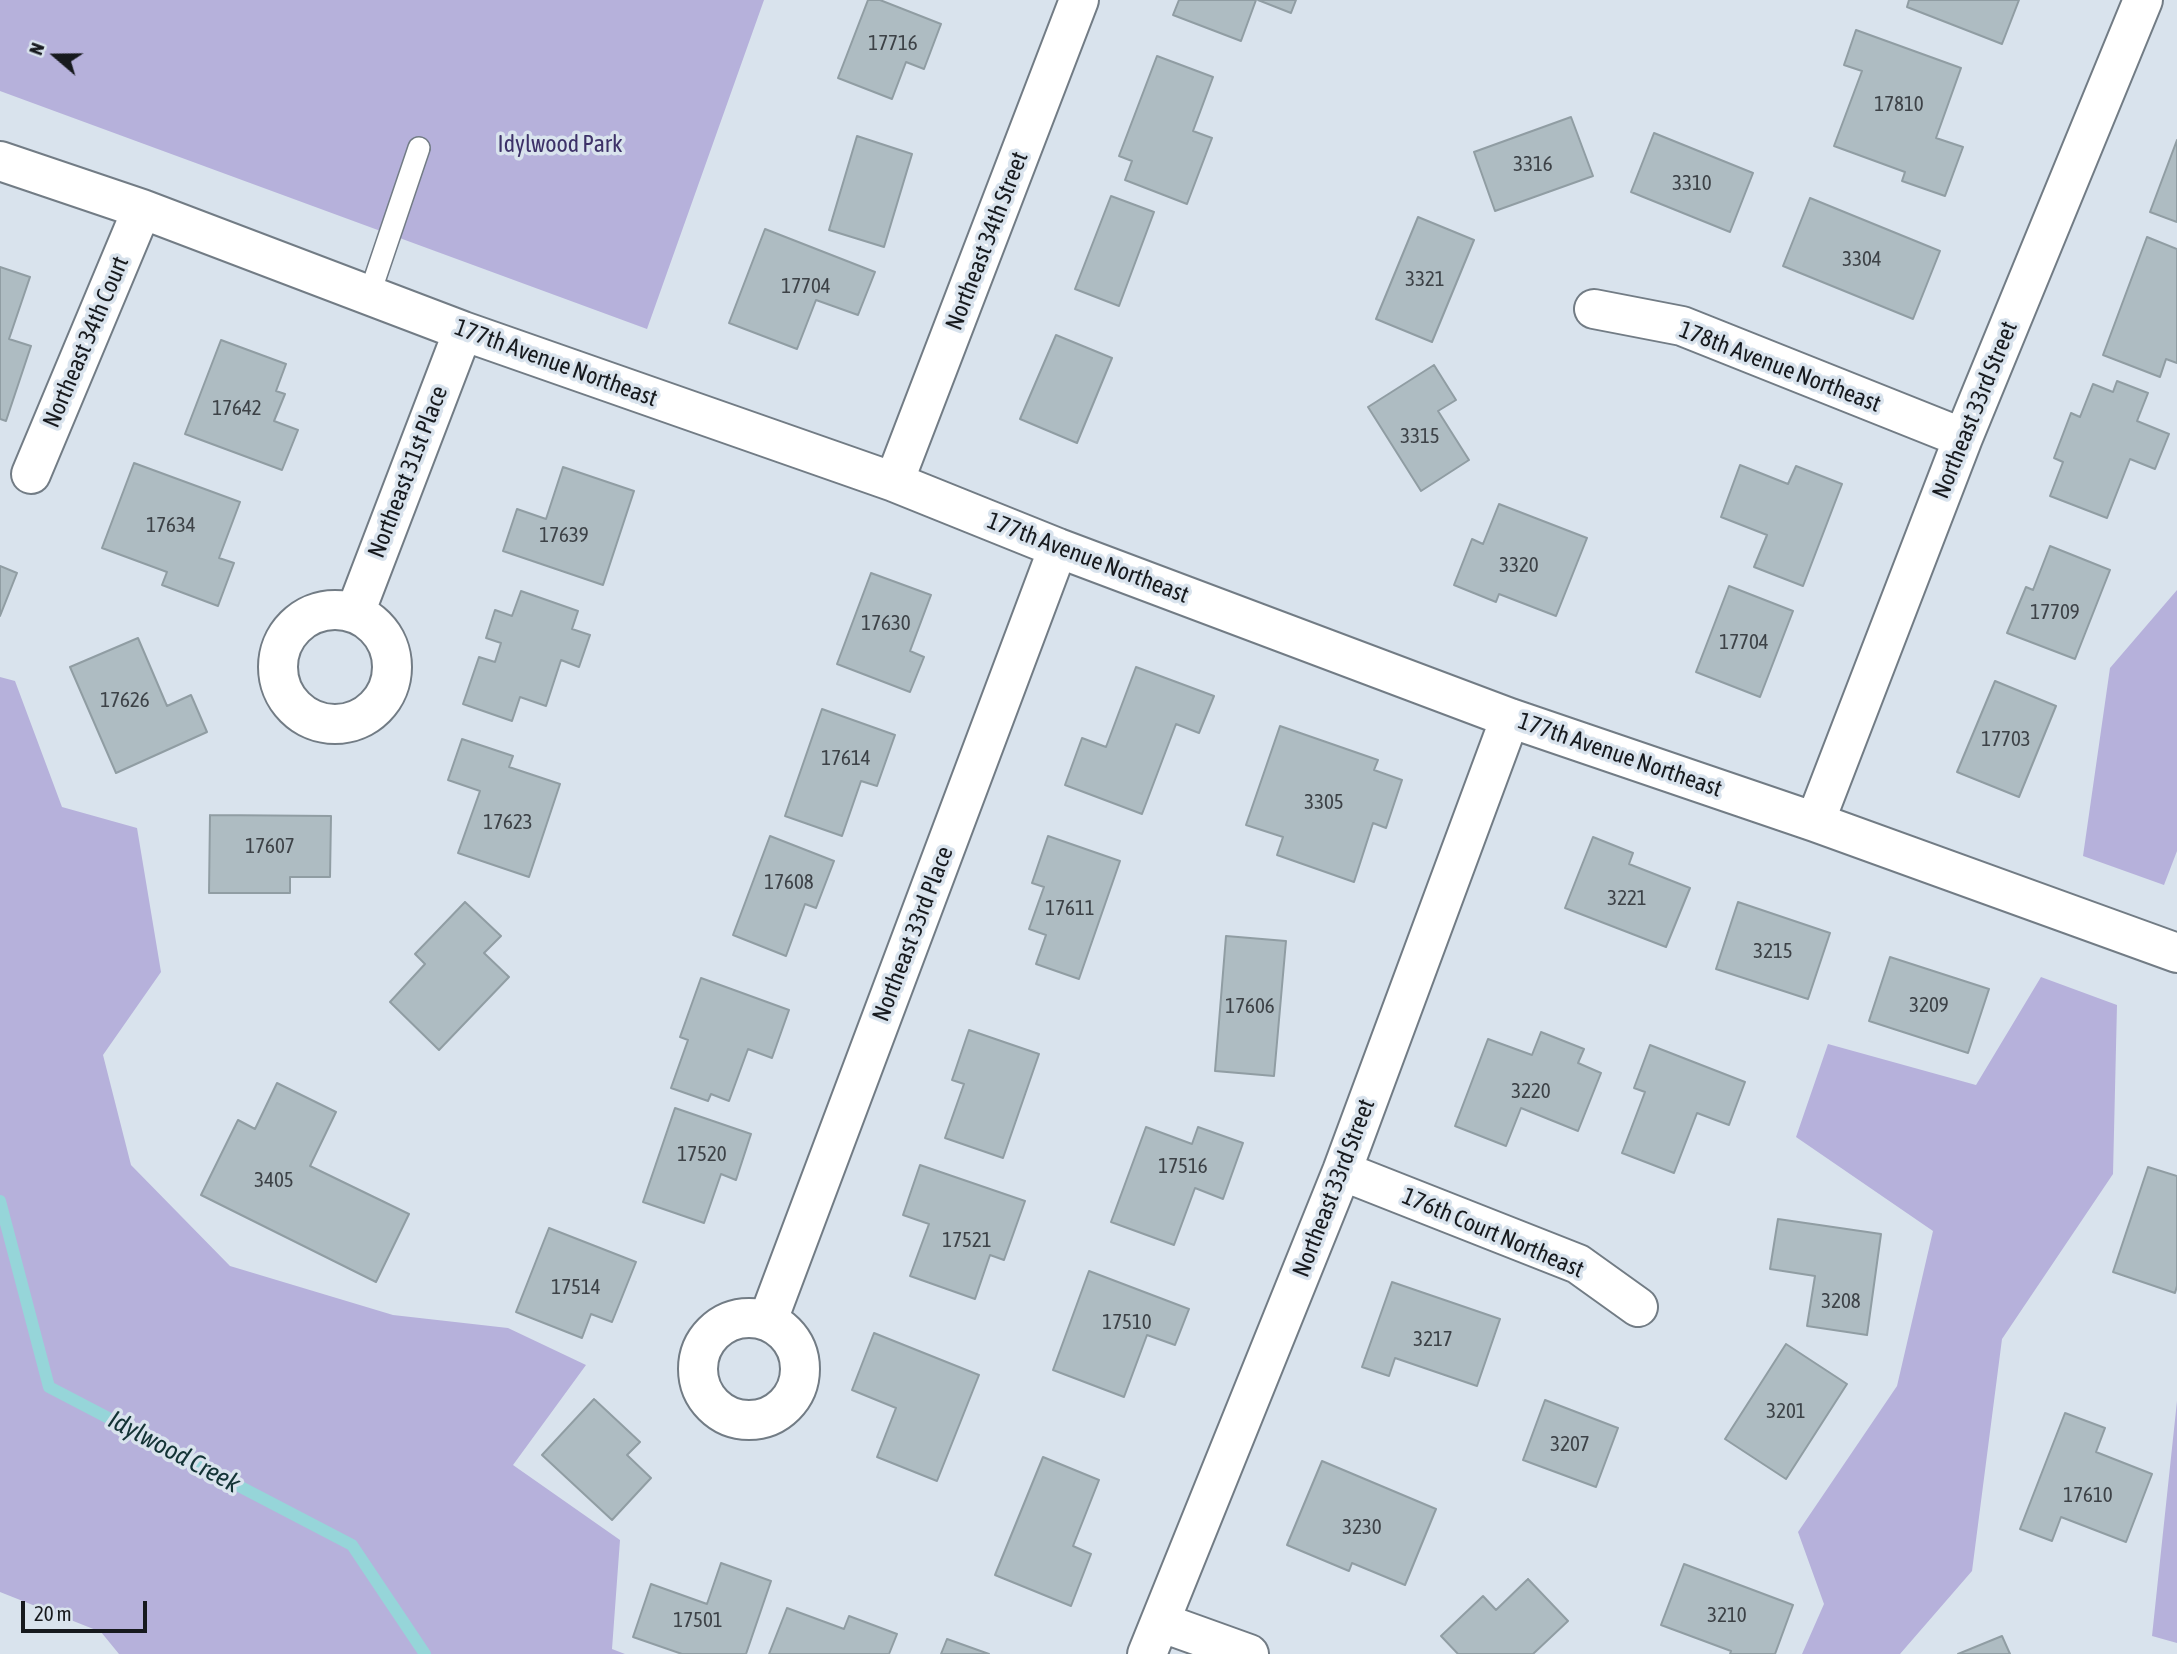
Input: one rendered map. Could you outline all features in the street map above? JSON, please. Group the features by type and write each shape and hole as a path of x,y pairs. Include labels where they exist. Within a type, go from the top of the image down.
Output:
{"street":[{"name":"Northeast 34th Street","path":"894,482 1079,0"},
{"name":"Northeast 33rd Street","path":"1815,822 1963,438 2143,0"},
{"name":"177th Avenue Northeast","path":"0,161 142,209 463,331 894,482 1058,548 1510,718 1815,822 2177,953"},
{"name":"Northeast 34th Court","path":"31,474 142,209"},
{"name":"178th Avenue Northeast","path":"1594,309 1682,326 1963,438"},
{"name":"Northeast 31st Place","path":"355,613 463,331"},
{"name":"Northeast 33rd Place","path":"768,1320 1058,548"},
{"name":"Northeast 33rd Street","path":"1153,1638 1342,1171 1510,718"},
{"name":"176th Court Northeast","path":"1342,1171 1578,1264 1638,1307"},
{"path":"1153,1638 1249,1654"}],"lane":[{"path":"369,296 419,148"}],"green space":[{"name":"Idylwood Park","path":"0,0 764,0 647,329 0,91"},
{"path":"2177,590 2177,851 2164,885 2083,856 2110,668"},
{"path":"0,677 15,681 62,807 137,828 161,972 103,1055 131,1165 230,1266 393,1315 508,1328 586,1365 513,1465 620,1540 612,1649 625,1654 119,1654 101,1632 0,1592"},
{"path":"2041,977 2117,1005 2113,1174 2002,1339 1972,1571 1900,1654 1802,1654 1824,1604 1798,1532 1897,1386 1933,1231 1796,1137 1828,1044 1976,1085"},
{"path":"2177,1401 2177,1643 2152,1636"}],"building":[{"path":"868,0 880,0 941,24 924,69 906,62 892,99 838,78"},
{"path":"1179,0 1256,0 1241,41 1173,15"},
{"path":"1258,0 1296,0 1291,13"},
{"path":"1909,0 2019,0 2002,44 1907,7"},
{"path":"1856,30 1961,68 1936,138 1963,147 1945,196 1902,181 1905,172 1834,146 1862,71 1844,65"},
{"path":"1157,56 1213,77 1193,131 1212,138 1187,204 1125,180 1132,161 1119,156"},
{"path":"1571,117 1593,176 1495,211 1474,152"},
{"path":"1654,133 1753,173 1730,232 1631,192"},
{"path":"857,136 912,154 884,247 829,230"},
{"path":"2177,140 2177,222 2150,212"},
{"path":"1111,196 1154,212 1119,306 1075,289"},
{"path":"1810,198 1940,251 1913,319 1783,266"},
{"path":"1418,217 1474,240 1432,342 1376,319"},
{"path":"765,229 875,272 858,315 816,300 797,349 729,323"},
{"path":"2147,237 2177,249 2177,363 2166,359 2160,377 2103,355"},
{"path":"0,267 30,277 9,339 31,346 6,421 0,419"},
{"path":"1056,335 1112,358 1077,443 1020,419"},
{"path":"221,340 286,364 276,391 285,394 274,421 298,430 282,470 185,434"},
{"path":"1434,365 1456,400 1438,411 1469,460 1421,491 1368,407"},
{"path":"2117,381 2148,393 2137,421 2169,434 2155,469 2130,459 2107,518 2050,496 2063,462 2054,458 2071,413 2080,417 2093,384 2113,392"},
{"path":"134,463 240,502 219,558 234,563 218,606 162,585 167,572 102,548"},
{"path":"1740,465 1788,484 1796,466 1842,484 1803,586 1754,567 1767,535 1721,517"},
{"path":"563,467 634,491 603,585 503,551 517,509 546,519"},
{"path":"1499,504 1587,538 1556,616 1499,594 1496,602 1454,585 1472,539 1483,544"},
{"path":"2050,546 2110,570 2075,659 2007,633 2026,587 2033,590"},
{"path":"0,566 17,573 0,616"},
{"path":"871,573 931,595 910,651 924,657 910,692 837,664"},
{"path":"1729,586 1793,611 1760,697 1696,672"},
{"path":"521,591 578,611 572,629 590,635 579,667 561,660 546,706 520,697 512,721 463,704 479,657 495,662 501,643 486,638 495,610 512,616"},
{"path":"138,638 167,706 191,695 207,732 116,773 70,667"},
{"path":"1136,667 1214,696 1199,733 1176,724 1142,814 1065,785 1082,738 1106,747"},
{"path":"1995,681 2056,706 2019,797 1957,772"},
{"path":"822,709 895,735 877,786 861,781 842,836 785,816"},
{"path":"1280,726 1378,760 1374,770 1402,780 1386,828 1373,823 1354,882 1277,855 1283,837 1246,825"},
{"path":"462,739 513,756 509,767 560,784 529,877 458,853 480,791 448,780"},
{"path":"210,815 331,816 330,877 290,877 290,893 209,893"},
{"path":"770,836 834,861 816,908 805,904 786,956 733,935"},
{"path":"1048,836 1120,861 1079,979 1036,964 1046,935 1029,929 1044,887 1032,883"},
{"path":"1593,837 1633,853 1629,864 1690,888 1666,947 1565,908"},
{"path":"465,902 501,936 484,953 509,977 439,1050 390,1002 425,964 415,954"},
{"path":"1738,902 1830,933 1808,999 1716,969"},
{"path":"1226,936 1286,941 1274,1076 1215,1071"},
{"path":"1890,957 1989,989 1968,1053 1869,1021"},
{"path":"701,978 789,1010 772,1058 748,1049 729,1101 711,1094 708,1101 671,1088 688,1040 680,1037"},
{"path":"969,1030 1039,1054 1003,1158 945,1138 964,1084 952,1080"},
{"path":"1541,1032 1584,1049 1578,1063 1601,1073 1578,1131 1521,1108 1506,1146 1455,1126 1488,1039 1532,1055"},
{"path":"1650,1045 1745,1082 1729,1125 1697,1113 1674,1173 1622,1153 1645,1092 1634,1088"},
{"path":"277,1083 336,1112 310,1166 409,1214 376,1282 201,1195 238,1120 255,1129"},
{"path":"675,1108 751,1134 736,1180 721,1174 704,1223 643,1202"},
{"path":"1146,1127 1192,1144 1198,1127 1243,1143 1223,1199 1195,1188 1174,1245 1111,1222"},
{"path":"920,1165 1025,1201 1004,1260 990,1255 975,1299 910,1276 929,1224 903,1215"},
{"path":"2148,1167 2177,1176 2175,1293 2113,1272"},
{"path":"1778,1219 1881,1234 1867,1335 1807,1326 1815,1276 1770,1269"},
{"path":"549,1228 636,1262 612,1322 591,1314 582,1338 516,1312"},
{"path":"1089,1271 1189,1309 1175,1345 1147,1335 1124,1397 1053,1370"},
{"path":"1392,1282 1500,1319 1477,1386 1395,1358 1389,1376 1362,1367"},
{"path":"874,1333 979,1375 937,1481 877,1457 896,1408 852,1390"},
{"path":"1786,1344 1847,1384 1786,1479 1725,1439"},
{"path":"594,1399 640,1442 627,1455 651,1478 612,1520 542,1455"},
{"path":"1545,1400 1618,1428 1596,1487 1523,1460"},
{"path":"2065,1413 2105,1428 2096,1452 2152,1474 2126,1542 2061,1517 2052,1541 2020,1529"},
{"path":"1043,1457 1099,1480 1073,1546 1091,1554 1071,1606 995,1575"},
{"path":"1322,1461 1436,1509 1405,1585 1352,1563 1349,1571 1287,1545"},
{"path":"721,1563 771,1581 746,1654 682,1654 633,1637 651,1584 707,1604"},
{"path":"1684,1564 1793,1605 1775,1654 1730,1654 1731,1651 1661,1625"},
{"path":"1528,1579 1568,1621 1533,1654 1458,1654 1441,1636 1483,1596 1496,1610"},
{"path":"787,1608 844,1629 849,1616 897,1634 889,1654 769,1654"},
{"path":"2002,1636 2010,1654 1958,1654"},
{"path":"947,1639 989,1654 941,1654"}],"waterway":[{"name":"Idylwood Creek","path":"0,1201 49,1387 352,1545 425,1654"}]}
